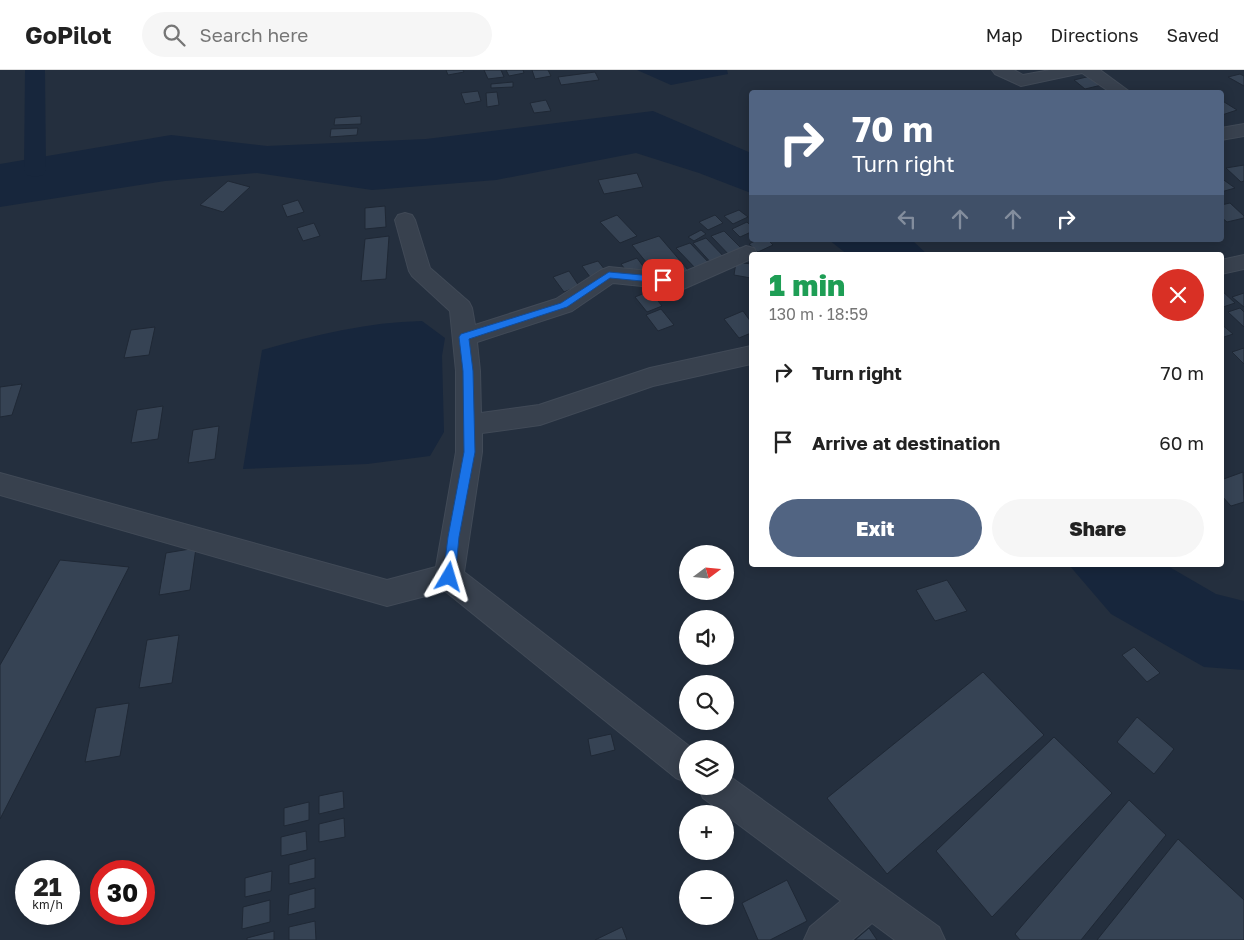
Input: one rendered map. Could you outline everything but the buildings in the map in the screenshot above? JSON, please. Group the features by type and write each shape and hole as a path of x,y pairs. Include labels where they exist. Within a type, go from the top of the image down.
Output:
{"street":[{"path":"1001,70 1021,81 1076,70"},
{"path":"1089,70 1118,90"},
{"path":"1224,133 1244,130"},
{"path":"405,220 420,271 461,308 468,371 469,452 449,577"},
{"path":"464,337 564,305 609,275 681,282 746,253"},
{"path":"1224,266 1244,262"},
{"path":"469,424 540,415 650,377 749,355"},
{"path":"0,484 388,593 449,577"},
{"path":"449,577 679,759"},
{"path":"727,795 926,940"},
{"path":"823,940 872,900"}],"water":[{"path":"637,70 727,70 728,74 671,85"},
{"path":"653,111 749,152 749,192 699,173 636,153 496,180 372,190 257,173 165,181 0,207 0,164 171,135 267,146 426,139"},
{"path":"832,242 914,242 925,252 844,252"},
{"path":"422,321 445,338 442,356 444,432 430,456 367,464 243,469 262,350 342,330"},
{"path":"1071,567 1169,567 1216,594 1244,601 1244,670 1204,667 1111,614"}],"waterway":[{"path":"35,70 35,170"}],"route":[{"path":"449,577 469,452 468,371 464,337 564,305 609,275 663,280"}]}
